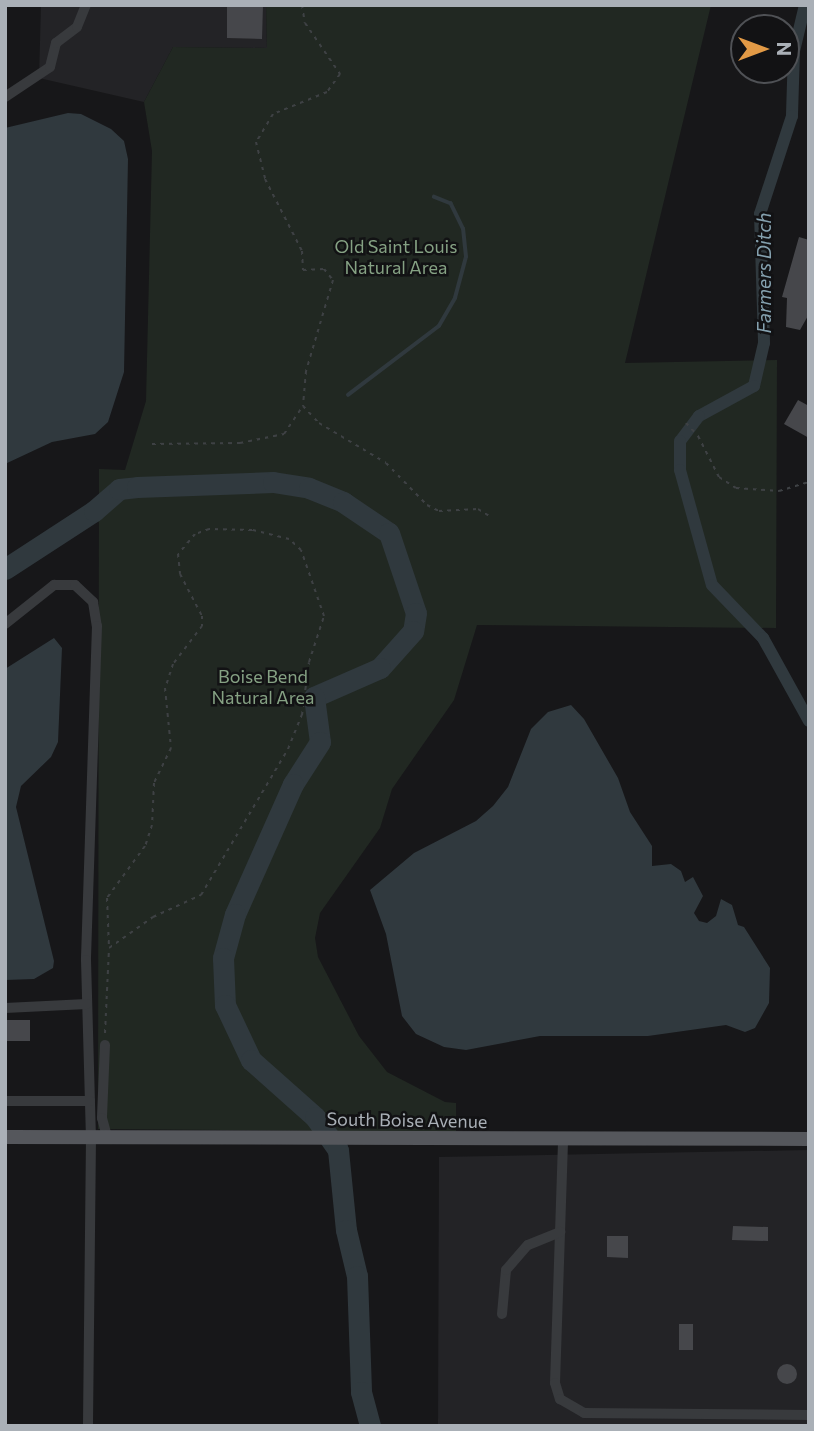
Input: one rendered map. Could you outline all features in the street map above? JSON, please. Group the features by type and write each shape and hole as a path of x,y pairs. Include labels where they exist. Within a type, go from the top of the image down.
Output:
{"main road":[{"name":"South Boise Avenue","path":"5,1137 563,1142 809,1139"}],"lane":[{"path":"5,97 50,67 56,43 77,27 86,5"},
{"path":"5,624 54,585 75,585 93,602 97,626 87,1004 91,1137 88,1426"},
{"path":"5,1008 87,1004"},
{"path":"105,1045 102,1118 107,1137"},
{"path":"5,1101 90,1101"},
{"path":"563,1142 555,1383 560,1399 569,1408 584,1413 809,1415"},
{"path":"502,1314 506,1270 528,1245 560,1232"}],"path":[{"path":"152,444 240,443 285,434 303,406 306,371 333,280 324,269 303,270 302,251 265,179 256,142 273,114 318,97 338,80 340,68 305,23 302,5"},
{"path":"303,406 319,423 386,463 427,505 439,511 478,509 491,517"},
{"path":"685,423 693,430 712,468 736,488 779,491 809,482"},
{"path":"105,1045 110,948 107,898 145,846 152,825 155,783 171,748 165,688 173,664 202,625 202,616 180,574 178,554 195,534 209,529 252,530 289,539 301,550 324,616 309,662 302,715 288,749 201,895 153,917 110,948"}],"shaded area":[{"path":"41,5 266,5 267,48 173,47 144,102 39,78"},
{"path":"68,113 81,114 111,129 124,141 128,159 124,372 108,422 95,434 52,442 5,464 5,128"},
{"path":"54,638 62,648 58,742 51,757 21,786 16,807 54,961 53,968 34,979 5,980 5,669"},
{"path":"571,705 584,719 618,778 630,812 652,846 652,866 671,864 681,871 685,882 693,877 703,896 694,913 699,921 707,923 716,916 721,899 732,905 738,925 744,927 770,968 769,1003 755,1028 745,1032 726,1025 648,1036 540,1036 466,1050 444,1047 416,1034 402,1016 386,934 370,890 414,853 476,821 493,806 508,787 531,729 548,712"},
{"path":"809,1150 809,1426 438,1426 439,1157"}],"green space":[{"name":"Old Saint Louis Natural Area","path":"266,5 711,5 625,363 777,360 776,628 477,625 454,700 392,789 380,828 320,913 315,938 318,957 359,1036 387,1072 445,1102 456,1103 456,1132 98,1129 99,469 125,470 146,401 152,151 144,102 173,47 267,48"}],"building":[{"path":"227,5 263,5 262,39 227,38"},
{"path":"799,237 809,240 809,314 800,330 786,327 787,298 782,297"},
{"path":"798,400 809,406 809,438 784,424"},
{"path":"5,1020 30,1020 30,1041 5,1041"},
{"path":"733,1226 768,1227 768,1241 732,1240"},
{"path":"607,1236 628,1236 628,1258 607,1257"},
{"path":"679,1324 693,1324 693,1350 679,1350"},
{"path":"787,1364 794,1367 797,1374 794,1381 787,1384 780,1381 777,1374 780,1367"}],"waterway":[{"name":"Farmers Ditch","path":"805,5 794,51 792,116 760,214 764,343 754,386 699,416 680,441 680,470 712,585 763,638 809,721"},
{"path":"348,395 439,326 455,298 466,257 463,229 451,204 434,197"},
{"path":"5,569 94,511 119,489 137,487 273,482 309,488 343,502 389,533 416,613 413,631 380,668 314,697 320,742 293,784 235,914 223,958 225,1005 251,1060 315,1117 338,1150 346,1230 357,1276 361,1392 370,1426"}],"park label":[{"name":"Boise Bend Natural Area","path":"263,687"}]}
